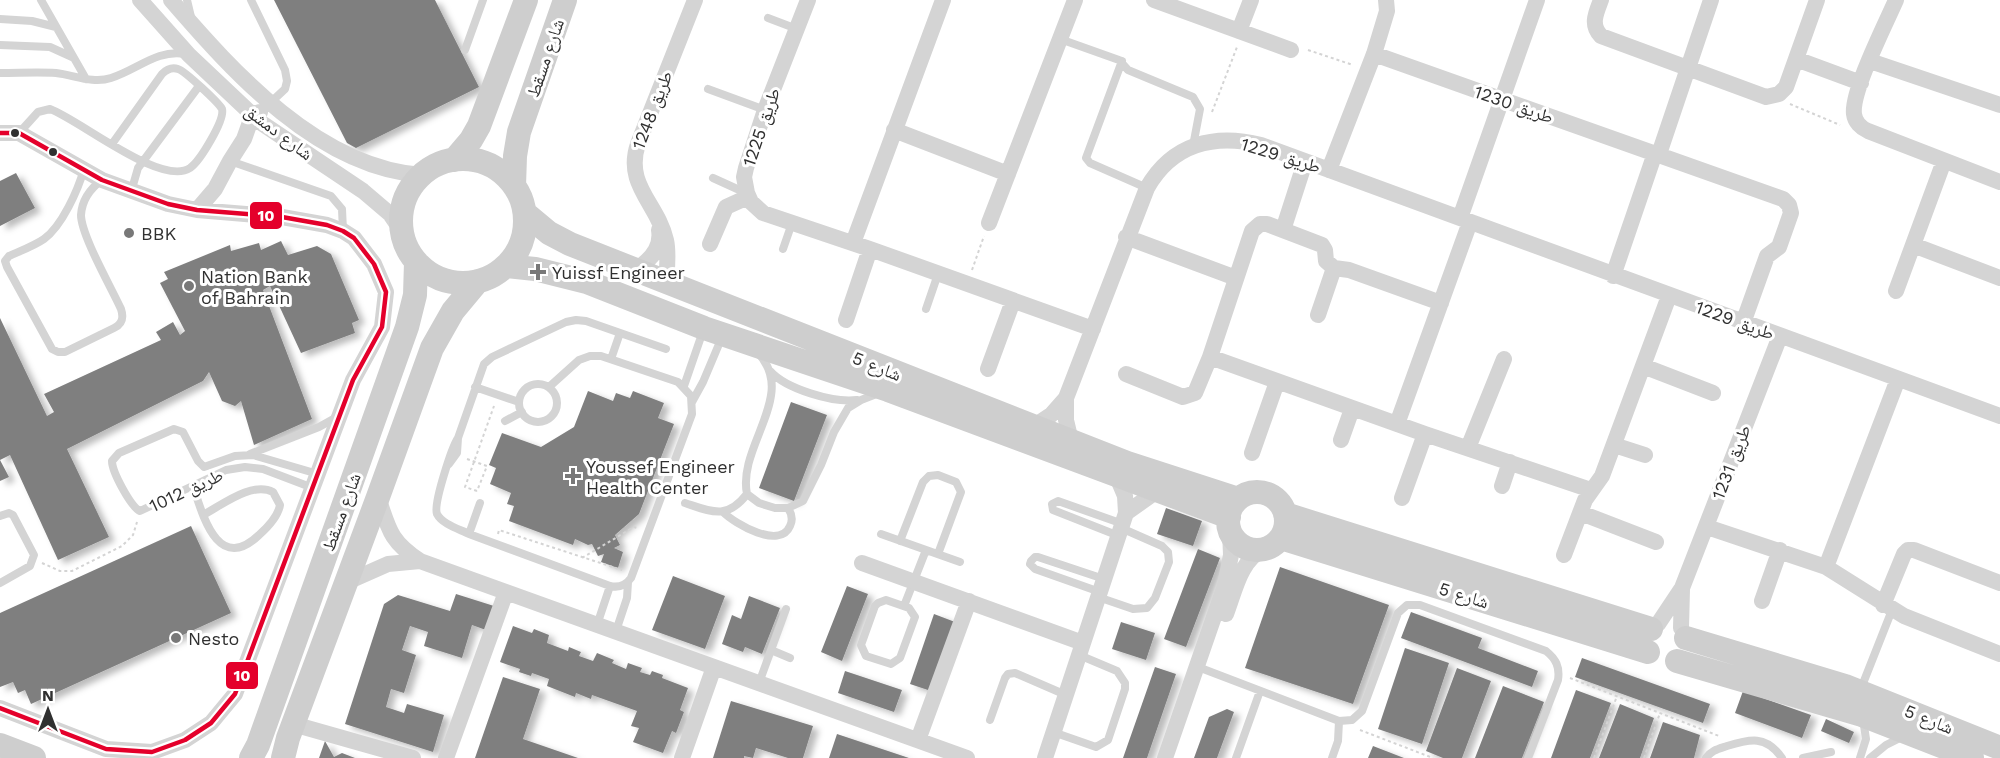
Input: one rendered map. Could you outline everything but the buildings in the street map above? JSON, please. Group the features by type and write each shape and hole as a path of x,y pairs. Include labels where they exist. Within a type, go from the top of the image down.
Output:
{"street":[{"name":"شارع دمشق","path":"171,0 195,28 269,103 292,121 346,155 384,169 422,175"},
{"name":"شارع مسقط","path":"454,160 467,146 479,126 526,0"},
{"name":"شارع مسقط","path":"514,186 519,132 565,0"},
{"name":"طريق 1248","path":"666,282 666,240 636,180 634,159 695,0"},
{"name":"طريق 1225","path":"747,195 746,168 765,110 808,0"},
{"path":"853,243 943,0"},
{"path":"989,223 1075,0"},
{"path":"1154,0 1291,50"},
{"path":"1241,32 1251,0"},
{"path":"1329,170 1371,62 1387,12 1386,0"},
{"path":"1397,424 1441,303 1503,100 1537,0"},
{"path":"1600,0 1594,23 1601,36 1761,96 1770,97 1779,94 1786,87 1817,0"},
{"path":"1613,276 1689,70 1711,0"},
{"path":"1896,0 1855,100 1854,114 1857,123 1864,129 2000,182"},
{"name":"شارع دمشق","path":"144,4 189,55 253,114 272,130 363,191 390,214 401,230"},
{"path":"1796,59 1861,83"},
{"path":"1870,61 2000,105"},
{"name":"طريق 1230","path":"1371,62 1503,100 1657,153 1787,202 1791,209 1790,217 1779,246 1767,256 1743,323"},
{"path":"197,210 215,189 244,139 253,114 271,112 292,121"},
{"path":"244,139 254,138 272,130"},
{"path":"894,130 1008,174"},
{"path":"0,133 19,133 102,180 168,204 197,210 282,218 327,225 343,231 354,238 374,264 386,292 382,327 353,380 235,694 211,723 184,740 152,752 106,749 0,708"},
{"name":"طريق 1229","path":"1033,427 1051,415 1066,398 1126,237 1154,174 1166,162 1201,144 1226,139 1245,141 1329,170 2000,416"},
{"path":"454,160 471,160 488,165 503,174 514,186 523,203 525,213 523,236 514,257 506,266 488,278 478,281 456,283 424,270 409,252 401,230 401,214 411,186 431,168 454,160"},
{"path":"1896,291 1944,161"},
{"path":"1283,230 1305,162"},
{"path":"215,189 218,212"},
{"path":"710,244 726,207 747,195 763,213 1093,329"},
{"name":"شارع 5","path":"525,213 560,239 1127,463 1232,516"},
{"name":"طريق 1248","path":"636,269 649,260 659,245 657,220"},
{"path":"1126,374 1183,397 1192,396 1198,389 1210,357 1254,228 1263,223 1322,245 1326,261 1334,268 1349,270 1441,303"},
{"path":"1126,237 1236,278"},
{"path":"1913,245 2000,278"},
{"path":"846,320 870,249"},
{"name":"شارع مسقط","path":"251,758 258,745 407,327 415,295 416,262"},
{"name":"شارع 5","path":"506,266 535,268 587,282 724,335 888,390 1117,477 1232,516"},
{"path":"1318,315 1334,268"},
{"path":"587,282 609,278 646,291 666,282"},
{"name":"شارع مسقط","path":"283,758 293,724 432,348 453,311 478,281"},
{"path":"1564,555 1591,490 1602,476 1669,296"},
{"path":"988,369 1013,301"},
{"name":"طريق 1231","path":"1665,634 1780,336"},
{"path":"1210,357 1425,434 1591,490"},
{"path":"1468,448 1504,359"},
{"path":"1643,366 1713,393"},
{"path":"1826,567 1898,379"},
{"path":"1252,453 1277,382"},
{"name":"طريق 1229","path":"1066,398 1066,420 1071,441"},
{"path":"1341,440 1352,408"},
{"path":"1402,498 1425,434"},
{"path":"1614,445 1645,455"},
{"path":"1502,486 1510,462"},
{"path":"1045,758 1122,525 1125,496 1117,477"},
{"path":"1122,525 1157,491"},
{"path":"1165,758 1198,667 1205,639 1229,570 1232,516 1253,492 1270,495 1277,500 1285,514 1284,530 1272,543 1257,552 1246,563 1213,647 1198,667"},
{"path":"378,497 392,535 405,550 420,561 967,758"},
{"path":"1581,513 1656,543"},
{"name":"شارع 5","path":"1285,514 1665,634 1861,704 2000,748"},
{"path":"1232,516 1236,540 1244,546 1254,549 1272,543"},
{"path":"1707,526 1826,567 1887,608 1938,631 2000,654"},
{"name":"شارع 5","path":"1272,543 1665,634 1685,652 1677,661 1861,704 1915,735 1972,758"},
{"path":"1762,601 1780,550"},
{"path":"1887,608 1904,554 1908,550 1914,550 2000,583"},
{"path":"345,583 388,564 420,561"},
{"path":"862,563 969,602 1081,649"},
{"name":"طريق 1231","path":"1665,634 1682,588"},
{"path":"446,758 506,592"},
{"path":"918,740 969,602"},
{"path":"682,758 714,667"},
{"path":"293,724 413,758"},
{"path":"0,745 34,758"}],"lane":[{"path":"40,0 86,79"},
{"path":"144,4 166,0"},
{"path":"187,0 195,28"},
{"path":"251,0 287,75 285,89 269,103"},
{"path":"465,50 483,0"},
{"path":"768,18 797,29"},
{"path":"0,19 32,21 56,27"},
{"path":"1060,39 1122,61 1128,69 1189,94 1197,100 1200,109 1201,144"},
{"path":"0,45 50,47 74,58"},
{"path":"0,73 54,73 99,81 112,78 161,55 175,52 189,55"},
{"path":"1122,61 1086,158 1090,163 1147,188"},
{"path":"19,133 38,112 50,109 143,162 161,169 179,171 186,170 197,162 221,122 223,114 218,103 180,70 166,71 112,144"},
{"path":"131,192 135,174 199,86"},
{"path":"708,89 765,110"},
{"path":"230,161 331,196 342,209 343,231"},
{"path":"84,168 77,190 52,231 44,239 9,256 5,261 52,349 58,352 64,352 114,328 123,318 82,222 81,214 87,197 102,180"},
{"path":"713,178 747,195"},
{"path":"783,249 792,223"},
{"path":"926,309 938,274"},
{"path":"628,582 618,587 610,586 469,534 439,517 436,501 451,451 458,438 475,387 484,364 492,357 566,322 576,320 586,321 666,349"},
{"path":"611,359 620,333"},
{"path":"724,335 759,354 772,378 770,405 748,464 745,483 747,494 759,503 775,508 788,508 803,501 834,432 848,408 861,400 888,390"},
{"path":"684,386 724,335"},
{"path":"692,402 724,335"},
{"path":"549,387 584,357 596,356 678,382 684,386 692,402 692,414 633,574 628,582 627,598 616,632"},
{"path":"766,366 774,376 789,385 836,400 861,400"},
{"path":"542,384 549,387 556,398 555,411 551,416 539,422 532,421 522,412 519,402 524,390 530,386 542,384"},
{"path":"475,387 519,402"},
{"path":"505,421 522,412"},
{"path":"246,455 319,427 340,414"},
{"name":"طريق 1012","path":"174,429 183,432 198,461 204,467 235,456 253,455 316,481 244,467 226,470 140,511 134,507 112,466 115,456 119,453 174,429"},
{"path":"448,465 456,455 458,438"},
{"path":"900,541 923,482 929,476 938,476 956,482 961,492 938,554"},
{"path":"193,486 203,515 219,543 233,548 248,544 267,528 279,512 280,505 273,492 260,488 245,493 203,515"},
{"path":"685,503 716,513 723,512 736,506 747,494"},
{"path":"1101,589 1035,569 1030,564 1035,557 1038,557 1101,589 1138,610 1147,608 1155,598 1169,562 1168,552 1162,546 1122,525 1058,501 1052,504 1053,510 1122,525"},
{"path":"469,534 480,503"},
{"path":"723,512 741,525 772,537 778,537 791,525 792,519 788,508"},
{"path":"0,516 9,513 13,515 33,552 34,559 27,569 0,583"},
{"path":"881,534 960,562"},
{"path":"904,606 926,550"},
{"path":"597,625 610,586"},
{"path":"886,600 904,606 912,610 915,617 900,658 895,663 887,664 866,656 862,649 862,641 878,603 886,600"},
{"path":"1198,667 1339,721 1352,720 1362,711 1398,613 1407,605 1420,605 1546,651 1556,660 1559,674 1528,758"},
{"path":"1860,758 1866,739 1861,704 1887,608"},
{"path":"759,683 786,609"},
{"path":"1053,732 1096,747 1105,743 1110,735 1125,689 1123,678 1117,671 1081,649"},
{"path":"771,650 790,658"},
{"path":"990,720 1005,678 1010,673 1015,673 1066,695"},
{"path":"1236,758 1260,691"},
{"path":"1332,758 1339,734 1339,721"},
{"path":"1870,758 1895,740 1915,735"},
{"path":"1706,758 1712,751 1750,740 1762,741 1771,745 1782,758"},
{"path":"1803,758 1831,752"}],"path":[{"path":"1201,144 1241,32"},
{"path":"1291,50 1298,47 1371,62"},
{"path":"1770,97 1842,125 1864,129"},
{"path":"967,284 989,223"},
{"path":"480,503 484,494 465,487 498,395"},
{"path":"456,455 487,466 477,491"},
{"path":"34,559 60,572 72,570 128,542 136,528 140,511"},
{"path":"582,558 634,527 649,530"},
{"path":"495,544 499,530 633,574"},
{"path":"1559,674 1737,743"},
{"path":"1594,758 1617,696"},
{"path":"1644,758 1660,713"},
{"path":"1339,721 1433,758"}],"transit line":[{"name":"10","path":"0,133 19,133 102,180 168,204 197,210 282,217 327,225 343,231 354,238 374,264 386,292 382,327 353,380 235,694 211,723 185,740 152,752 106,749 0,708"}],"place":[{"name":"BBK","path":"129,233"},
{"name":"Yuissf Engineer","path":"538,272"},
{"name":"Nation Bank of Bahrain","path":"189,286"},
{"name":"Youssef Engineer Health Center","path":"573,476"},
{"name":"Nesto","path":"176,638"}]}
